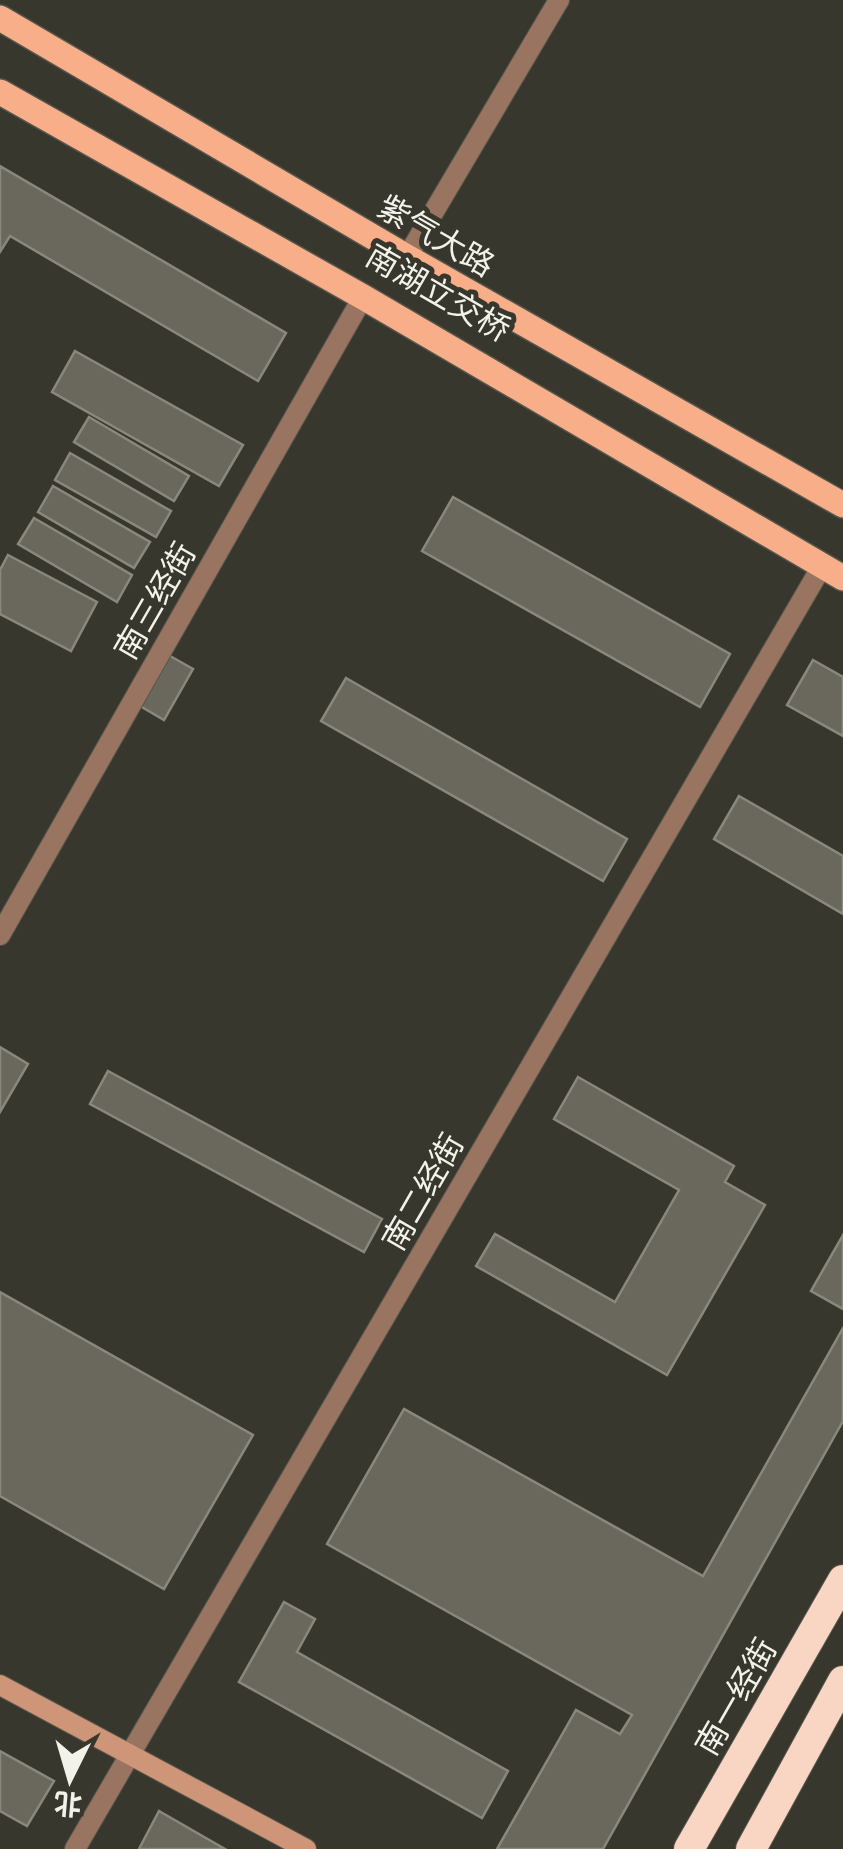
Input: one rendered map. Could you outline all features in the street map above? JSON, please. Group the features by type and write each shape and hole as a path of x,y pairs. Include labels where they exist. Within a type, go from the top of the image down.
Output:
{"highway":[{"name":"南一经街","path":"689,1849 843,1580"},
{"path":"752,1849 843,1682"}],"main road":[{"name":"紫气大路","path":"0,18 407,257 843,505"},
{"name":"南湖立交桥","path":"0,36 843,521"},
{"name":"南湖立交桥","path":"0,79 836,569"},
{"path":"0,92 836,569"}],"street":[{"path":"407,257 560,0"},
{"name":"南三经街","path":"0,935 363,296"},
{"name":"南二经街","path":"76,1849 836,569"},
{"path":"0,1685 306,1849"}],"building":[{"path":"0,166 286,333 258,381 10,236 0,252"},
{"path":"75,351 243,445 219,486 52,392"},
{"path":"89,417 189,476 174,501 74,442"},
{"path":"70,453 171,511 156,537 55,480"},
{"path":"53,486 150,542 134,568 38,512"},
{"path":"453,497 730,654 700,707 422,551"},
{"path":"34,518 132,575 117,602 18,544"},
{"path":"8,555 97,602 71,651 0,614 0,570"},
{"path":"163,652 193,669 164,720 135,703"},
{"path":"813,660 843,677 843,736 787,705"},
{"path":"346,678 627,839 603,881 321,721"},
{"path":"739,796 843,856 843,914 714,839"},
{"path":"0,1047 28,1064 0,1112"},
{"path":"108,1071 382,1219 364,1252 90,1104"},
{"path":"578,1077 734,1166 725,1182 765,1205 667,1375 476,1266 495,1234 615,1302 679,1190 554,1119"},
{"path":"843,1235 843,1309 811,1291"},
{"path":"0,1292 253,1435 164,1589 0,1496"},
{"path":"843,1328 843,1421 603,1849 497,1849 576,1710 620,1734 632,1715 327,1544 404,1409 703,1576"},
{"path":"284,1602 315,1619 297,1652 508,1771 482,1818 239,1682"},
{"path":"0,1751 54,1781 27,1826 0,1811"},
{"path":"159,1811 225,1849 139,1849"}]}
